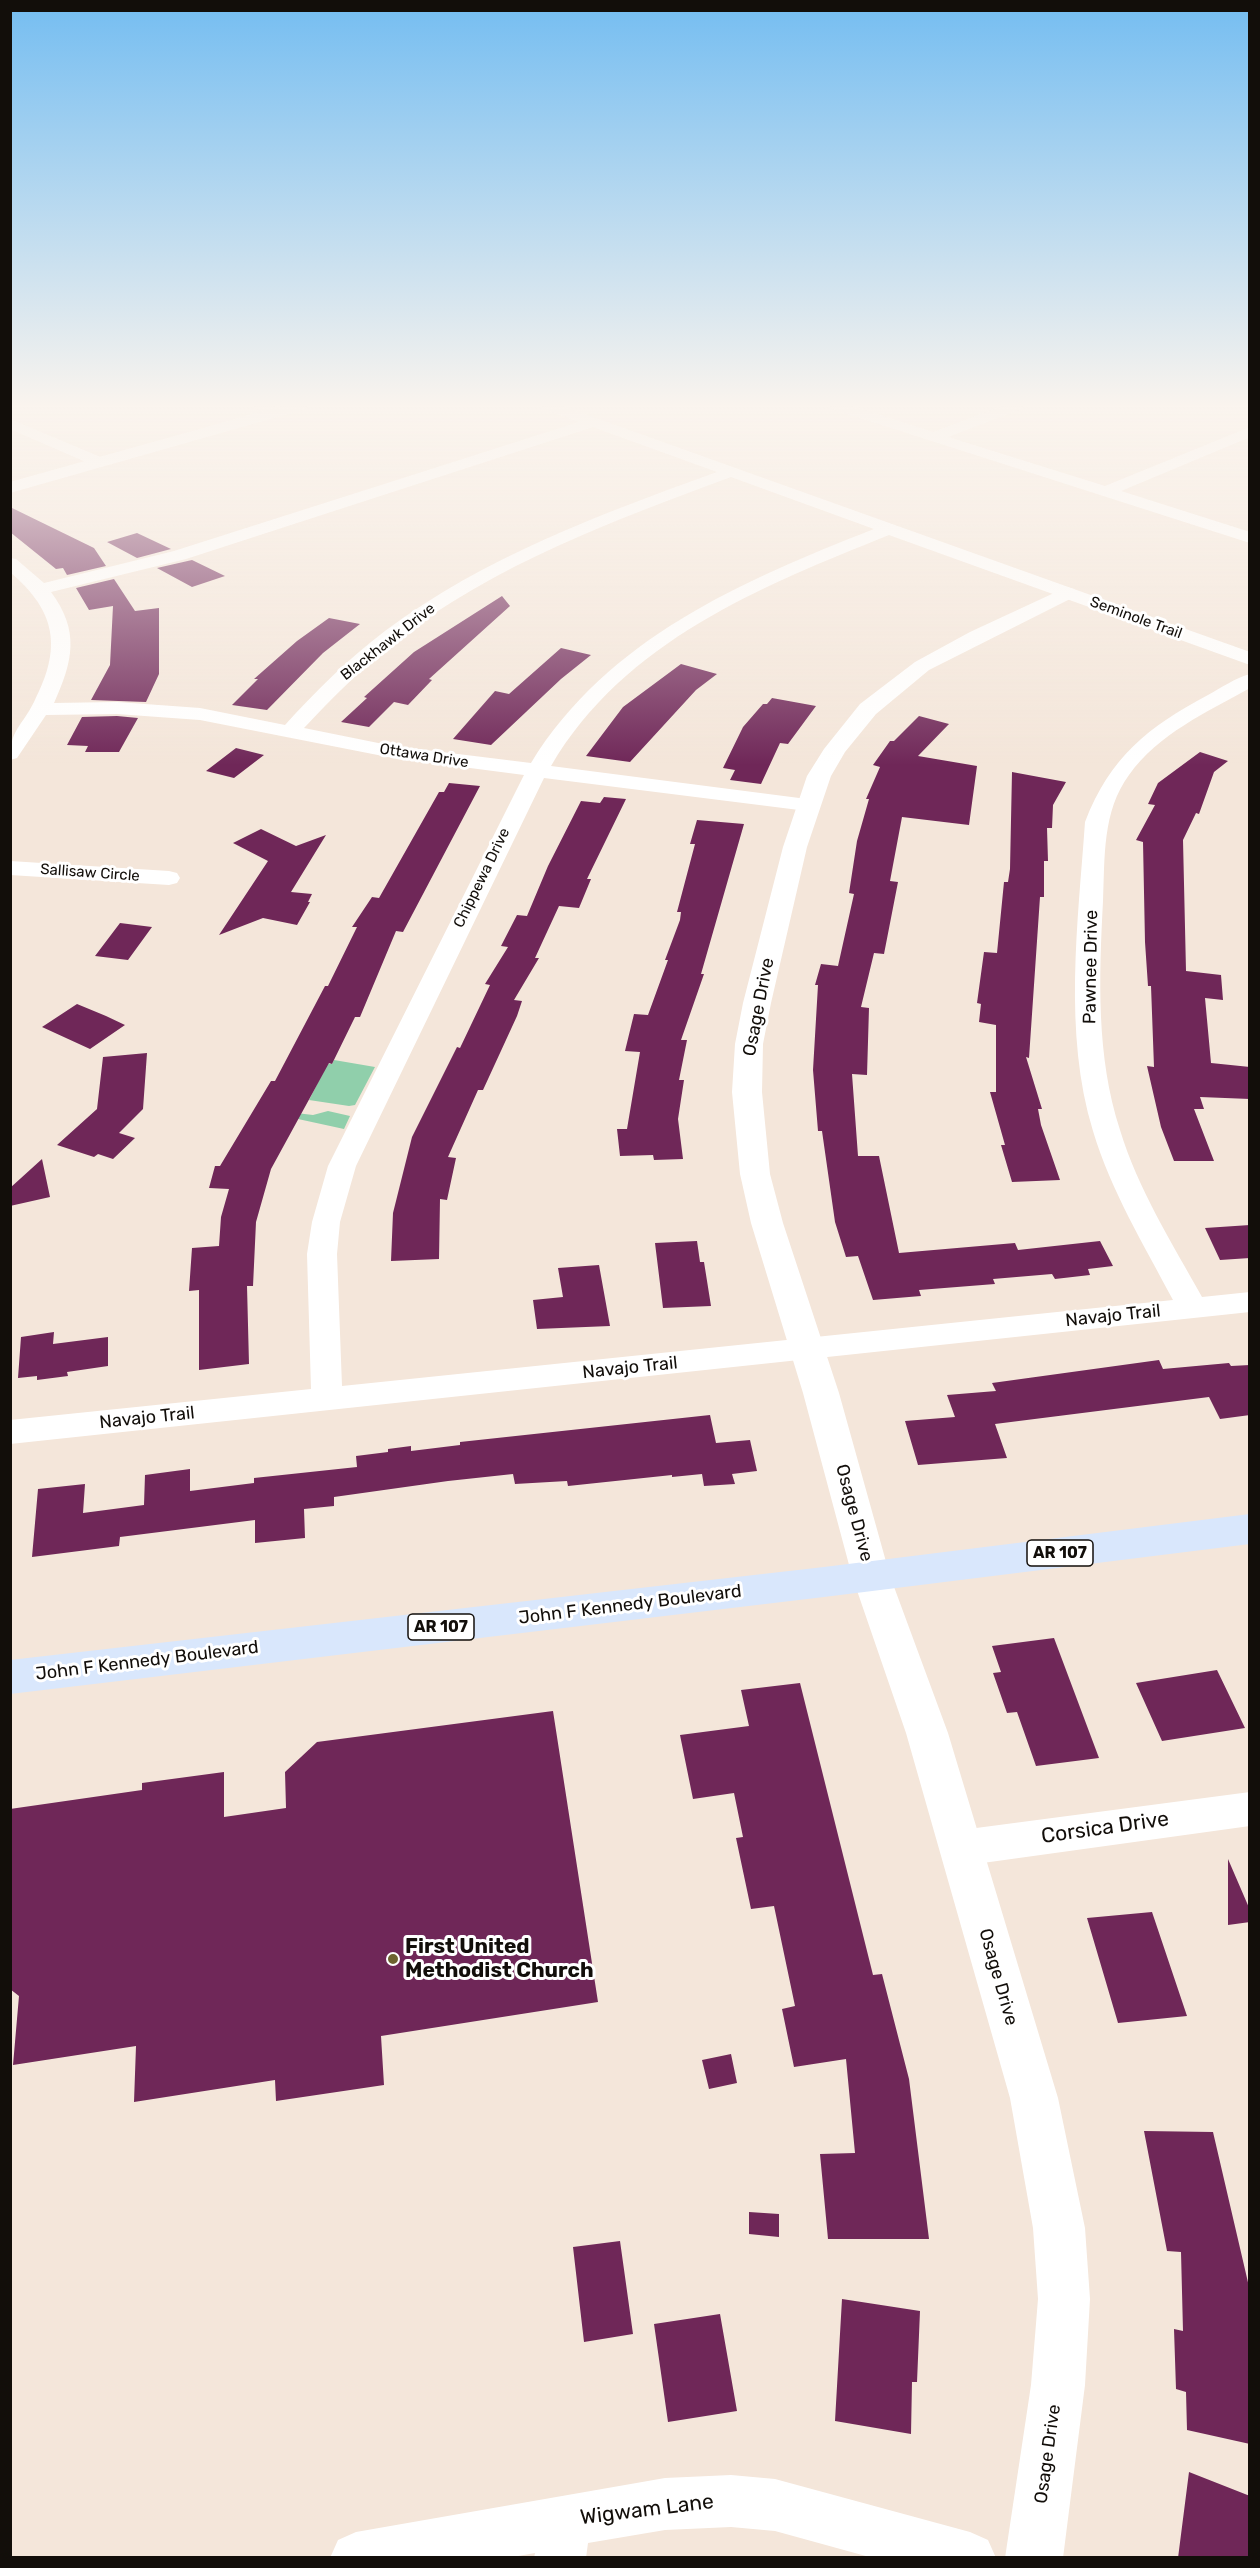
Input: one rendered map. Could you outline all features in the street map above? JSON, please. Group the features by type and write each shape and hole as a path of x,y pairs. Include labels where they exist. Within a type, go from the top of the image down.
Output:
{"main road":[{"name":"John F Kennedy Boulevard","path":"10,1677 1250,1529"}],"street":[{"path":"42,589 169,558 269,526"},
{"name":"Blackhawk Drive","path":"290,731 342,677 406,625 476,580 587,526"},
{"name":"Seminole Trail","path":"879,526 1250,659"},
{"path":"1212,526 1250,538"},
{"name":"Chippewa Drive","path":"327,1399 322,1254 326,1222 342,1166 537,771 575,716 622,669 655,642 691,618 751,586 888,529"},
{"path":"10,563 42,589 56,612 62,642 60,664 42,709 10,754"},
{"name":"Osage Drive","path":"1034,2558 1058,2385 1064,2300 1059,2228 1034,2098 927,1733 871,1576 821,1393 767,1223 755,1174 747,1092 749,1044 757,1003 807,805 834,748 860,717 890,689 934,658 1067,593"},
{"name":"Pawnee Drive","path":"1193,1308 1144,1217 1116,1157 1099,1106 1092,1064 1089,1010 1096,822 1102,800 1114,779 1145,743 1171,724 1250,680"},
{"name":"Ottawa Drive","path":"42,709 158,710 231,719 393,752 807,805"},
{"name":"Sallisaw Circle","path":"10,867 170,878"},
{"name":"Navajo Trail","path":"10,1432 1250,1302"},
{"name":"Corsica Drive","path":"961,1848 1250,1809"},
{"name":"Wigwam Lane","path":"356,2558 563,2539 665,2504 731,2501 764,2504 970,2558"}],"green space":[{"path":"298,1060 332,1064 334,1060 375,1067 355,1105 349,1106 309,1100 324,1071"},
{"path":"279,1111 313,1115 328,1111 350,1116 344,1129 298,1119"}],"building":[{"path":"10,526 49,526 94,548 106,566 67,575 63,568 56,569 10,532"},
{"path":"137,533 171,549 137,558 107,542"},
{"path":"192,560 225,576 192,587 157,568"},
{"path":"114,579 135,611 159,608 159,674 146,702 91,700 110,665 113,606 89,610 76,588"},
{"path":"502,596 510,606 429,679 432,680 408,705 394,702 369,727 341,722 367,698 364,697 414,652"},
{"path":"329,618 360,624 323,653 267,710 232,705 258,679 254,679 297,641"},
{"path":"561,648 591,655 561,679 491,745 453,739 495,691 509,694"},
{"path":"681,664 717,674 696,690 630,762 586,756 623,707"},
{"path":"772,698 816,706 788,744 780,743 761,784 730,780 735,770 723,768 743,727 763,704 767,704"},
{"path":"919,716 949,724 918,756 977,766 969,825 902,817 890,881 898,882 884,954 874,953 861,1007 869,1008 867,1075 852,1074 858,1156 879,1156 899,1253 1015,1243 1018,1250 1100,1241 1113,1266 1088,1269 1090,1275 1055,1279 1052,1274 993,1279 995,1284 919,1290 921,1296 873,1300 858,1256 846,1257 835,1222 822,1131 818,1131 813,1070 818,985 815,985 821,964 838,966 854,894 849,893 857,841 869,799 866,799 880,767 873,765 890,741 894,741"},
{"path":"82,717 138,718 119,752 85,752 88,746 67,745"},
{"path":"236,748 264,755 234,778 206,771"},
{"path":"1200,752 1228,761 1214,772 1199,814 1196,813 1183,840 1186,971 1221,975 1223,1000 1205,998 1211,1063 1250,1067 1250,1099 1200,1097 1204,1109 1194,1109 1214,1161 1174,1161 1161,1127 1147,1066 1154,1067 1151,986 1148,986 1145,942 1143,842 1136,840 1155,805 1148,804 1158,783"},
{"path":"1012,772 1066,782 1053,805 1052,828 1047,828 1048,861 1044,861 1044,897 1040,897 1029,1058 1026,1057 1042,1109 1038,1109 1041,1125 1060,1180 1012,1182 1001,1145 1005,1145 990,1092 996,1092 996,1025 979,1022 981,1004 977,1003 984,952 997,953 1004,882 1008,882 1010,869"},
{"path":"449,783 480,786 403,932 396,931 360,1017 355,1017 332,1064 329,1063 271,1169 256,1222 253,1286 247,1286 249,1364 199,1370 199,1290 189,1291 192,1248 219,1246 221,1217 229,1189 209,1188 215,1166 220,1166 271,1081 275,1081 325,986 328,986 357,927 352,927 372,897 379,898 439,792 444,792"},
{"path":"604,797 626,799 587,879 591,879 579,908 559,906 535,958 539,958 514,1000 522,1001 517,1016 483,1090 478,1090 448,1157 456,1158 447,1200 440,1199 439,1259 391,1261 393,1213 412,1137 457,1047 460,1048 490,985 485,984 508,947 501,946 517,915 527,916 548,866 581,801 600,803"},
{"path":"697,820 744,824 701,974 704,974 681,1040 687,1040 679,1080 684,1080 678,1119 683,1159 654,1160 653,1155 620,1156 617,1129 627,1129 640,1052 625,1051 634,1014 648,1015 668,960 665,960 680,920 681,912 677,912 695,844 690,844"},
{"path":"261,829 296,846 326,835 291,892 312,894 308,902 310,902 297,925 263,918 219,935 268,861 233,843"},
{"path":"120,923 152,927 128,960 95,956"},
{"path":"77,1004 125,1025 90,1049 42,1027"},
{"path":"147,1053 143,1109 119,1133 135,1138 113,1159 98,1154 94,1157 57,1145 97,1109 103,1057"},
{"path":"42,1159 50,1197 10,1206 10,1188"},
{"path":"1250,1225 1250,1258 1220,1260 1205,1228"},
{"path":"697,1241 700,1262 704,1262 711,1306 663,1308 655,1243"},
{"path":"599,1265 610,1326 537,1329 533,1300 563,1297 558,1268"},
{"path":"54,1332 53,1344 108,1337 108,1366 67,1372 68,1376 37,1380 37,1376 18,1378 21,1337"},
{"path":"1159,1360 1163,1369 1229,1363 1231,1366 1250,1365 1250,1415 1220,1419 1209,1397 995,1424 1007,1458 918,1465 905,1421 955,1417 947,1395 996,1391 992,1383"},
{"path":"710,1415 716,1443 750,1440 757,1471 732,1474 735,1484 704,1486 702,1474 568,1486 567,1481 515,1484 513,1474 334,1497 334,1506 304,1509 305,1538 255,1543 255,1520 120,1537 119,1546 32,1557 38,1489 85,1484 83,1513 144,1505 145,1475 190,1469 190,1491 254,1483 254,1478 357,1467 356,1456 388,1452 388,1449 411,1446 411,1451 460,1445 460,1442"},
{"path":"1054,1638 1099,1758 1036,1766 1017,1712 1007,1713 993,1673 1001,1672 992,1646"},
{"path":"1217,1670 1245,1728 1162,1741 1136,1683"},
{"path":"800,1683 873,1975 882,1974 909,2079 929,2239 828,2239 820,2154 855,2153 846,2059 794,2067 782,2009 795,2006 774,1906 751,1909 736,1838 743,1837 734,1793 693,1799 680,1735 749,1726 741,1690"},
{"path":"553,1711 598,2002 381,2036 384,2085 276,2101 275,2080 134,2102 136,2046 13,2065 19,1996 10,1989 10,1809 142,1790 142,1783 224,1772 224,1817 286,1808 285,1772 317,1742"},
{"path":"1228,1859 1250,1910 1250,1922 1228,1925"},
{"path":"1152,1912 1187,2016 1118,2023 1087,1918"},
{"path":"731,2054 737,2083 709,2089 702,2060"},
{"path":"1144,2131 1213,2132 1250,2291 1250,2444 1187,2430 1186,2392 1176,2389 1174,2329 1183,2331 1181,2252 1167,2251"},
{"path":"749,2212 779,2214 779,2237 749,2234"},
{"path":"620,2241 633,2334 584,2342 573,2247"},
{"path":"842,2299 920,2311 917,2382 912,2382 911,2434 835,2421"},
{"path":"720,2314 737,2411 668,2422 654,2324"},
{"path":"1189,2472 1250,2496 1250,2558 1178,2558"}],"place":[{"name":"First United Methodist Church","path":"393,1959"}]}
